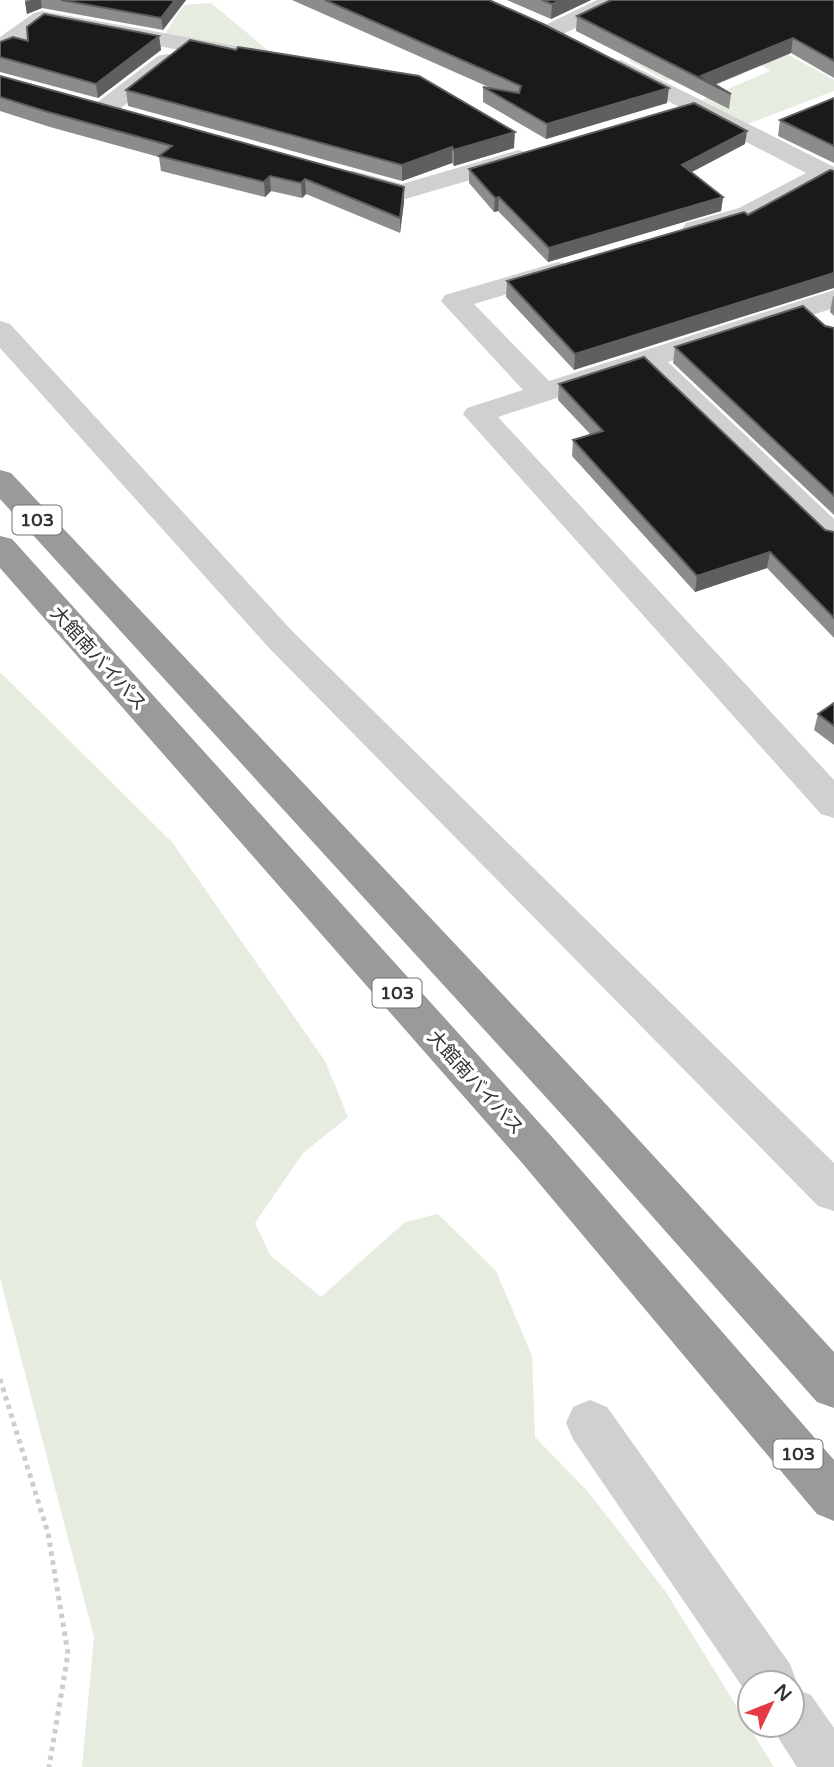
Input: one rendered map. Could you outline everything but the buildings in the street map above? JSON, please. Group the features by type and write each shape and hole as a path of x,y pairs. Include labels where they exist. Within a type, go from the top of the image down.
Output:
{"highway":[{"path":"0,467 74,560"},
{"name":"103","path":"0,480 828,1378"},
{"name":"大館南バイパス","path":"0,549 538,1151 834,1497"},
{"path":"762,1410 834,1512"}],"street":[{"path":"551,31 617,0"},
{"path":"0,48 42,18 265,58"},
{"path":"528,20 575,43"},
{"path":"104,109 188,44"},
{"path":"599,56 830,175"},
{"path":"78,102 130,116"},
{"path":"657,117 695,106"},
{"path":"748,135 782,121"},
{"path":"324,170 402,192 543,151 519,137"},
{"path":"669,237 749,214 830,175"},
{"path":"543,393 455,301 589,261"},
{"path":"821,311 648,359 478,414 834,804"},
{"path":"0,330 282,641 834,1192"},
{"path":"648,359 834,537"},
{"path":"590,1423 761,1669"},
{"path":"806,1734 829,1767"}],"path":[{"path":"0,1379 48,1533 68,1654 49,1767"},
{"path":"0,1407 9,1410"}],"shaded area":[{"path":"211,3 270,52 164,35 184,5"},
{"path":"725,19 834,80 834,91 745,125 702,100 770,71 740,51 667,81 628,60"},
{"path":"0,672 172,842 325,1061 348,1117 303,1153 255,1223 270,1255 321,1297 405,1222 438,1214 496,1271 532,1356 535,1437 589,1493 666,1592 736,1705 736,1739 757,1739 774,1767 82,1767 94,1637 0,1278"}]}
